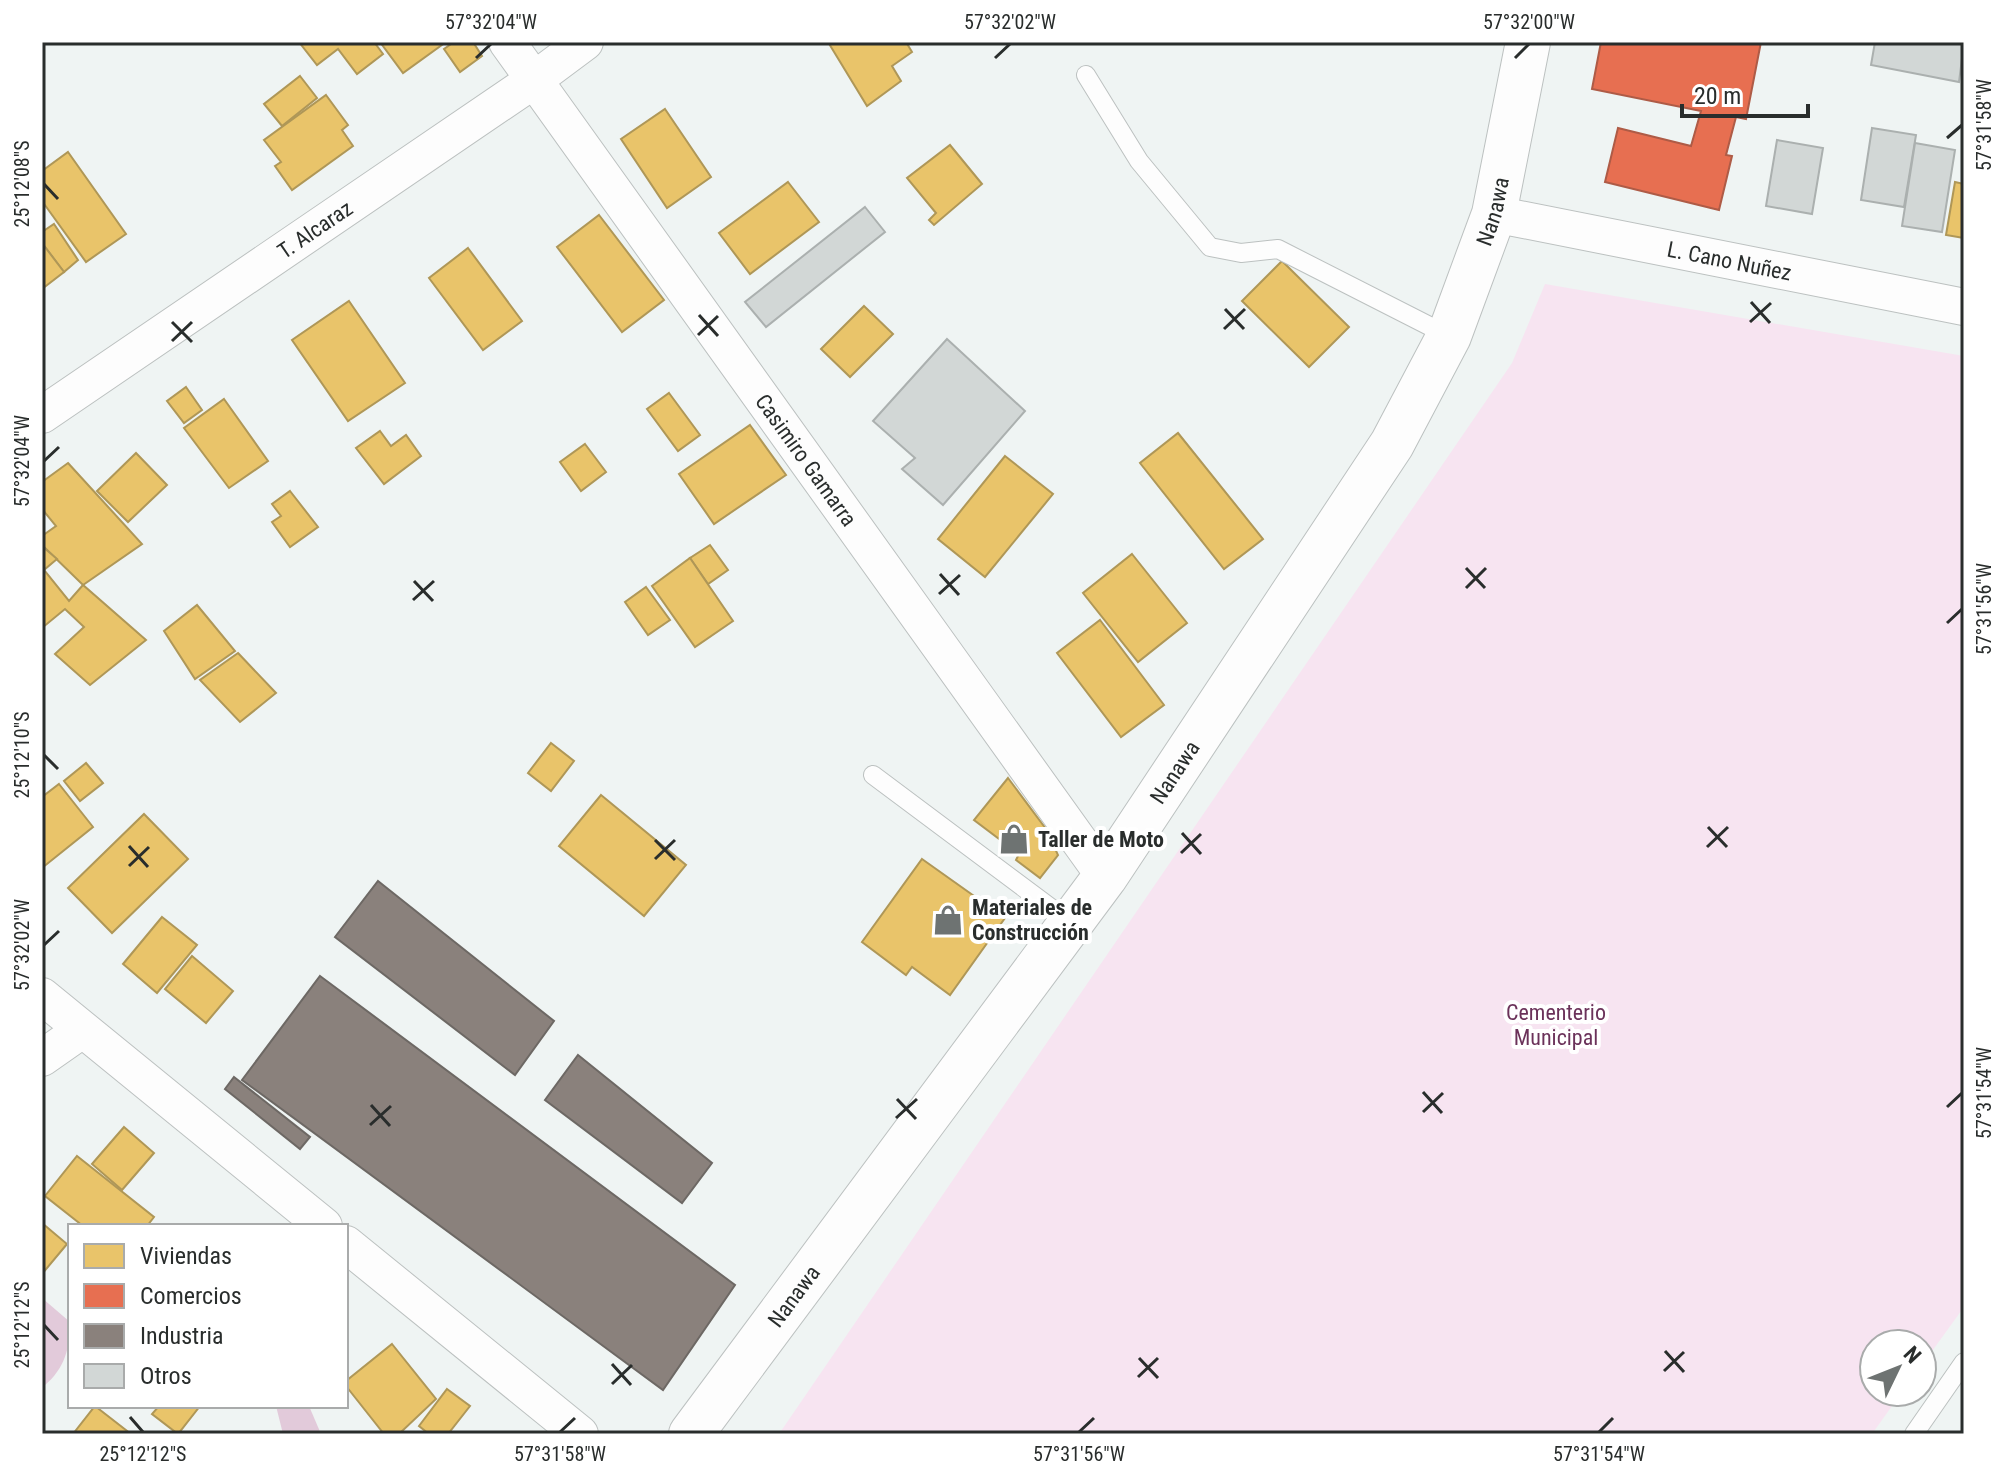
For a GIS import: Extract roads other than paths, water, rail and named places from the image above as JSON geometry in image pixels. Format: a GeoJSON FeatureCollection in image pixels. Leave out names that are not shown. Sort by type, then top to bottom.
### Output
{"type":"FeatureCollection","features":[{"type":"Feature","properties":{"kind":"street","name":"Casimiro Gamarra"},"geometry":{"type":"LineString","coordinates":[[507,42],[1105,877]]}},
{"type":"Feature","properties":{"kind":"street","name":"T. Alcaraz"},"geometry":{"type":"LineString","coordinates":[[42,415],[534,80],[585,42]]}},
{"type":"Feature","properties":{"kind":"street","name":"Nanawa"},"geometry":{"type":"LineString","coordinates":[[691,1434],[1105,877],[1392,444],[1449,336],[1494,214],[1528,42]]}},
{"type":"Feature","properties":{"kind":"street","name":"L. Cano Nuñez"},"geometry":{"type":"LineString","coordinates":[[1494,214],[1964,307]]}},
{"type":"Feature","properties":{"kind":"street"},"geometry":{"type":"LineString","coordinates":[[42,996],[322,1224]]}},
{"type":"Feature","properties":{"kind":"street"},"geometry":{"type":"LineString","coordinates":[[42,1058],[82,1030]]}},
{"type":"Feature","properties":{"kind":"street"},"geometry":{"type":"LineString","coordinates":[[348,1246],[580,1434]]}},
{"type":"Feature","properties":{"kind":"lane"},"geometry":{"type":"LineString","coordinates":[[1086,75],[1139,161],[1210,247],[1241,253],[1278,249],[1449,336]]}},
{"type":"Feature","properties":{"kind":"lane"},"geometry":{"type":"LineString","coordinates":[[873,775],[1071,923]]}},
{"type":"Feature","properties":{"kind":"lane"},"geometry":{"type":"LineString","coordinates":[[1914,1434],[1964,1362]]}},
{"type":"Feature","properties":{"kind":"place","name":"Taller de Moto"},"geometry":{"type":"Point","coordinates":[1014,839]}},
{"type":"Feature","properties":{"kind":"place","name":"Materiales de Construcción"},"geometry":{"type":"Point","coordinates":[948,920]}},
{"type":"Feature","properties":{"kind":"park label","name":"Cementerio Municipal"},"geometry":{"type":"Point","coordinates":[1556,1024]}}]}
